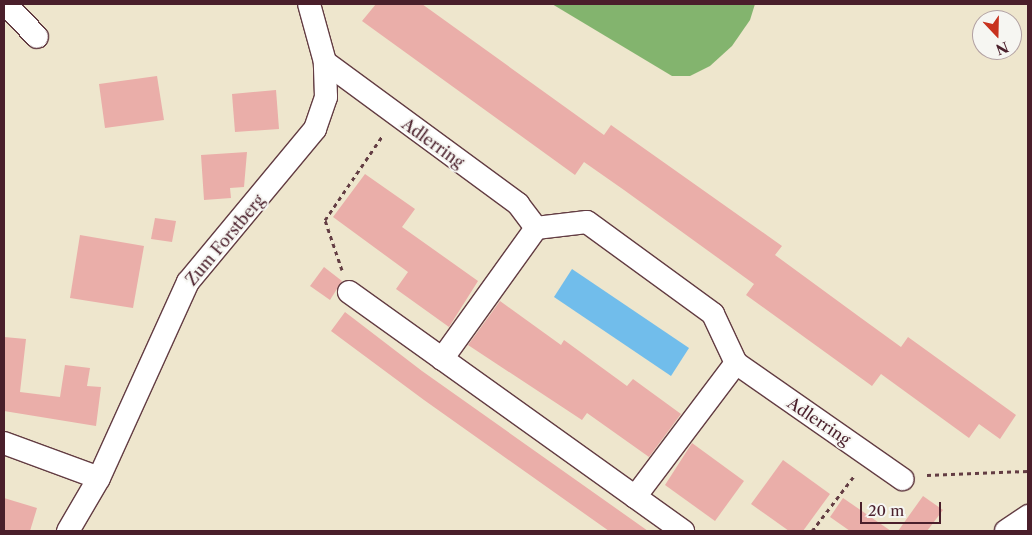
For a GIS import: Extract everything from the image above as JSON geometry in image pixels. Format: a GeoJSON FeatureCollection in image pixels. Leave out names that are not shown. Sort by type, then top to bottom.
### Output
{"type":"FeatureCollection","features":[{"type":"Feature","properties":{"kind":"street"},"geometry":{"type":"LineString","coordinates":[[6,4],[37,37]]}},
{"type":"Feature","properties":{"kind":"street","name":"Zum Forstberg"},"geometry":{"type":"LineString","coordinates":[[68,531],[99,478],[188,282],[315,130],[326,97],[325,62],[309,4]]}},
{"type":"Feature","properties":{"kind":"street","name":"Adlerring"},"geometry":{"type":"LineString","coordinates":[[325,62],[397,117],[518,204],[536,228]]}},
{"type":"Feature","properties":{"kind":"street"},"geometry":{"type":"LineString","coordinates":[[442,359],[536,228],[586,222],[713,314],[736,363],[635,497]]}},
{"type":"Feature","properties":{"kind":"street"},"geometry":{"type":"LineString","coordinates":[[349,292],[683,531]]}},
{"type":"Feature","properties":{"kind":"street","name":"Adlerring"},"geometry":{"type":"LineString","coordinates":[[736,363],[902,479]]}},
{"type":"Feature","properties":{"kind":"street"},"geometry":{"type":"LineString","coordinates":[[4,443],[99,478]]}},
{"type":"Feature","properties":{"kind":"street"},"geometry":{"type":"LineString","coordinates":[[1006,531],[1028,516]]}},
{"type":"Feature","properties":{"kind":"path"},"geometry":{"type":"LineString","coordinates":[[349,292],[348,278],[330,248],[325,220],[397,117]]}},
{"type":"Feature","properties":{"kind":"path"},"geometry":{"type":"LineString","coordinates":[[812,531],[870,456]]}},
{"type":"Feature","properties":{"kind":"path"},"geometry":{"type":"LineString","coordinates":[[902,479],[941,473],[1028,471]]}},
{"type":"Feature","properties":{"kind":"green space"},"geometry":{"type":"Polygon","coordinates":[[[552,4],[755,4],[750,20],[732,46],[710,66],[690,76],[672,76],[552,4]]]}},
{"type":"Feature","properties":{"kind":"water"},"geometry":{"type":"Polygon","coordinates":[[[572,269],[689,348],[671,376],[554,297],[572,269]]]}},
{"type":"Feature","properties":{"kind":"building"},"geometry":{"type":"Polygon","coordinates":[[[376,4],[422,4],[604,135],[611,125],[782,246],[775,255],[901,347],[908,337],[1016,415],[1000,439],[979,424],[969,438],[881,374],[872,386],[746,295],[754,284],[624,190],[584,162],[575,175],[362,21],[376,4]]]}},
{"type":"Feature","properties":{"kind":"building"},"geometry":{"type":"Polygon","coordinates":[[[157,76],[164,120],[105,128],[99,84],[157,76]]]}},
{"type":"Feature","properties":{"kind":"building"},"geometry":{"type":"Polygon","coordinates":[[[276,90],[279,129],[235,132],[232,94],[276,90]]]}},
{"type":"Feature","properties":{"kind":"building"},"geometry":{"type":"Polygon","coordinates":[[[247,152],[244,187],[230,188],[231,198],[204,200],[201,155],[247,152]]]}},
{"type":"Feature","properties":{"kind":"building"},"geometry":{"type":"Polygon","coordinates":[[[365,174],[415,209],[402,227],[478,281],[449,327],[396,289],[408,272],[333,217],[365,174]]]}},
{"type":"Feature","properties":{"kind":"building"},"geometry":{"type":"Polygon","coordinates":[[[155,218],[176,221],[172,242],[151,239],[155,218]]]}},
{"type":"Feature","properties":{"kind":"building"},"geometry":{"type":"Polygon","coordinates":[[[80,235],[144,246],[133,308],[70,298],[80,235]]]}},
{"type":"Feature","properties":{"kind":"building"},"geometry":{"type":"Polygon","coordinates":[[[324,267],[342,281],[330,300],[310,286],[324,267]]]}},
{"type":"Feature","properties":{"kind":"building"},"geometry":{"type":"Polygon","coordinates":[[[500,301],[561,345],[564,340],[627,386],[633,379],[681,414],[649,457],[587,413],[582,420],[468,345],[500,301]]]}},
{"type":"Feature","properties":{"kind":"building"},"geometry":{"type":"Polygon","coordinates":[[[345,312],[422,371],[648,531],[609,531],[424,400],[331,331],[345,312]]]}},
{"type":"Feature","properties":{"kind":"building"},"geometry":{"type":"Polygon","coordinates":[[[4,337],[26,339],[20,392],[60,397],[65,365],[90,368],[87,386],[101,387],[96,426],[4,411],[4,337]]]}},
{"type":"Feature","properties":{"kind":"building"},"geometry":{"type":"Polygon","coordinates":[[[692,443],[744,481],[715,521],[665,485],[692,443]]]}},
{"type":"Feature","properties":{"kind":"building"},"geometry":{"type":"Polygon","coordinates":[[[783,460],[830,494],[803,531],[789,531],[751,504],[783,460]]]}},
{"type":"Feature","properties":{"kind":"building"},"geometry":{"type":"Polygon","coordinates":[[[923,496],[943,510],[927,531],[898,531],[923,496]]]}},
{"type":"Feature","properties":{"kind":"building"},"geometry":{"type":"Polygon","coordinates":[[[4,498],[37,508],[30,531],[4,531],[4,498]]]}},
{"type":"Feature","properties":{"kind":"building"},"geometry":{"type":"Polygon","coordinates":[[[843,498],[891,531],[850,531],[830,517],[843,498]]]}}]}
